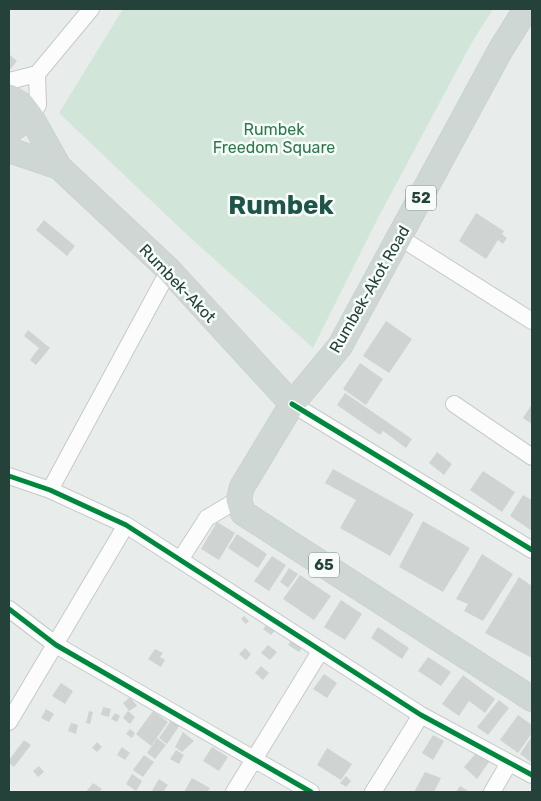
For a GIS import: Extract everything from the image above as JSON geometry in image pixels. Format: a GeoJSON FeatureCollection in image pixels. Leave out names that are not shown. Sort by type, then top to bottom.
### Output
{"type":"FeatureCollection","features":[{"type":"Feature","properties":{"kind":"main road","name":"Rumbek-Akot Road"},"geometry":{"type":"LineString","coordinates":[[239,499],[242,487],[292,404],[340,346],[501,49],[526,9]]}},
{"type":"Feature","properties":{"kind":"main road","name":"Rumbek-Akot"},"geometry":{"type":"LineString","coordinates":[[9,97],[22,105],[31,117],[59,167],[169,270],[292,404]]}},
{"type":"Feature","properties":{"kind":"main road"},"geometry":{"type":"LineString","coordinates":[[9,130],[31,117]]}},
{"type":"Feature","properties":{"kind":"main road","name":"Rumbek-Akot"},"geometry":{"type":"LineString","coordinates":[[9,150],[59,167]]}},
{"type":"Feature","properties":{"kind":"main road","name":"65"},"geometry":{"type":"LineString","coordinates":[[239,499],[243,513],[532,699]]}},
{"type":"Feature","properties":{"kind":"street"},"geometry":{"type":"LineString","coordinates":[[9,81],[37,74],[90,9]]}},
{"type":"Feature","properties":{"kind":"street"},"geometry":{"type":"LineString","coordinates":[[31,117],[38,105],[37,74]]}},
{"type":"Feature","properties":{"kind":"street"},"geometry":{"type":"LineString","coordinates":[[399,237],[532,321]]}},
{"type":"Feature","properties":{"kind":"street"},"geometry":{"type":"LineString","coordinates":[[50,490],[169,270]]}},
{"type":"Feature","properties":{"kind":"street"},"geometry":{"type":"LineString","coordinates":[[292,404],[532,550]]}},
{"type":"Feature","properties":{"kind":"street"},"geometry":{"type":"LineString","coordinates":[[454,404],[532,457]]}},
{"type":"Feature","properties":{"kind":"street"},"geometry":{"type":"LineString","coordinates":[[9,476],[50,490],[126,526],[421,715],[532,776]]}},
{"type":"Feature","properties":{"kind":"street"},"geometry":{"type":"LineString","coordinates":[[180,560],[207,518],[239,499]]}},
{"type":"Feature","properties":{"kind":"street"},"geometry":{"type":"LineString","coordinates":[[9,722],[126,526]]}},
{"type":"Feature","properties":{"kind":"street"},"geometry":{"type":"LineString","coordinates":[[9,609],[56,645],[311,792]]}},
{"type":"Feature","properties":{"kind":"street"},"geometry":{"type":"LineString","coordinates":[[234,792],[321,650]]}},
{"type":"Feature","properties":{"kind":"street"},"geometry":{"type":"LineString","coordinates":[[373,792],[421,715]]}},
{"type":"Feature","properties":{"kind":"street"},"geometry":{"type":"LineString","coordinates":[[492,792],[509,763]]}},
{"type":"Feature","properties":{"kind":"green space","name":"Rumbek Freedom Square"},"geometry":{"type":"Polygon","coordinates":[[[123,9],[493,9],[471,44],[378,218],[313,348],[184,232],[59,113],[123,9]]]}},
{"type":"Feature","properties":{"kind":"building"},"geometry":{"type":"Polygon","coordinates":[[[9,54],[17,61],[9,71],[9,54]]]}},
{"type":"Feature","properties":{"kind":"building"},"geometry":{"type":"Polygon","coordinates":[[[476,213],[504,231],[502,234],[507,238],[503,244],[498,240],[486,259],[459,241],[476,213]]]}},
{"type":"Feature","properties":{"kind":"building"},"geometry":{"type":"Polygon","coordinates":[[[44,220],[75,246],[67,256],[36,230],[44,220]]]}},
{"type":"Feature","properties":{"kind":"building"},"geometry":{"type":"Polygon","coordinates":[[[386,321],[412,339],[389,373],[363,356],[386,321]]]}},
{"type":"Feature","properties":{"kind":"building"},"geometry":{"type":"Polygon","coordinates":[[[28,330],[50,348],[36,365],[30,360],[39,348],[24,336],[28,330]]]}},
{"type":"Feature","properties":{"kind":"building"},"geometry":{"type":"Polygon","coordinates":[[[360,363],[383,379],[366,405],[343,389],[360,363]]]}},
{"type":"Feature","properties":{"kind":"building"},"geometry":{"type":"Polygon","coordinates":[[[345,393],[412,439],[406,448],[383,431],[380,435],[337,405],[345,393]]]}},
{"type":"Feature","properties":{"kind":"building"},"geometry":{"type":"Polygon","coordinates":[[[532,404],[532,424],[523,418],[532,404]]]}},
{"type":"Feature","properties":{"kind":"building"},"geometry":{"type":"Polygon","coordinates":[[[437,452],[452,464],[444,475],[429,463],[437,452]]]}},
{"type":"Feature","properties":{"kind":"building"},"geometry":{"type":"Polygon","coordinates":[[[333,469],[414,514],[390,556],[340,528],[356,500],[325,483],[333,469]]]}},
{"type":"Feature","properties":{"kind":"building"},"geometry":{"type":"Polygon","coordinates":[[[483,471],[515,492],[502,512],[470,490],[483,471]]]}},
{"type":"Feature","properties":{"kind":"building"},"geometry":{"type":"Polygon","coordinates":[[[523,495],[532,500],[532,531],[510,516],[523,495]]]}},
{"type":"Feature","properties":{"kind":"building"},"geometry":{"type":"Polygon","coordinates":[[[423,521],[470,548],[443,592],[399,567],[423,521]]]}},
{"type":"Feature","properties":{"kind":"building"},"geometry":{"type":"Polygon","coordinates":[[[217,522],[235,533],[219,560],[201,549],[217,522]]]}},
{"type":"Feature","properties":{"kind":"building"},"geometry":{"type":"Polygon","coordinates":[[[237,534],[267,554],[258,568],[228,548],[237,534]]]}},
{"type":"Feature","properties":{"kind":"building"},"geometry":{"type":"Polygon","coordinates":[[[482,554],[513,574],[483,621],[464,611],[468,604],[456,599],[482,554]]]}},
{"type":"Feature","properties":{"kind":"building"},"geometry":{"type":"Polygon","coordinates":[[[272,556],[286,565],[269,591],[254,581],[272,556]]]}},
{"type":"Feature","properties":{"kind":"building"},"geometry":{"type":"Polygon","coordinates":[[[289,568],[298,574],[288,588],[280,582],[289,568]]]}},
{"type":"Feature","properties":{"kind":"building"},"geometry":{"type":"Polygon","coordinates":[[[300,575],[331,596],[314,620],[283,599],[300,575]]]}},
{"type":"Feature","properties":{"kind":"building"},"geometry":{"type":"Polygon","coordinates":[[[519,577],[532,586],[532,658],[485,633],[519,577]]]}},
{"type":"Feature","properties":{"kind":"building"},"geometry":{"type":"Polygon","coordinates":[[[341,600],[362,614],[345,640],[324,627],[341,600]]]}},
{"type":"Feature","properties":{"kind":"building"},"geometry":{"type":"Polygon","coordinates":[[[244,616],[249,621],[246,624],[241,619],[244,616]]]}},
{"type":"Feature","properties":{"kind":"building"},"geometry":{"type":"Polygon","coordinates":[[[268,623],[276,629],[271,635],[263,629],[268,623]]]}},
{"type":"Feature","properties":{"kind":"building"},"geometry":{"type":"Polygon","coordinates":[[[378,627],[409,648],[402,659],[371,638],[378,627]]]}},
{"type":"Feature","properties":{"kind":"building"},"geometry":{"type":"Polygon","coordinates":[[[293,638],[304,645],[299,652],[288,645],[293,638]]]}},
{"type":"Feature","properties":{"kind":"building"},"geometry":{"type":"Polygon","coordinates":[[[268,645],[277,652],[270,660],[261,653],[268,645]]]}},
{"type":"Feature","properties":{"kind":"building"},"geometry":{"type":"Polygon","coordinates":[[[245,648],[251,654],[246,660],[239,654],[245,648]]]}},
{"type":"Feature","properties":{"kind":"building"},"geometry":{"type":"Polygon","coordinates":[[[155,649],[163,653],[160,657],[165,660],[161,667],[148,659],[155,649]]]}},
{"type":"Feature","properties":{"kind":"building"},"geometry":{"type":"Polygon","coordinates":[[[428,657],[451,672],[441,686],[418,671],[428,657]]]}},
{"type":"Feature","properties":{"kind":"building"},"geometry":{"type":"Polygon","coordinates":[[[261,666],[269,673],[263,680],[255,673],[261,666]]]}},
{"type":"Feature","properties":{"kind":"building"},"geometry":{"type":"Polygon","coordinates":[[[324,674],[337,683],[327,698],[313,689],[324,674]]]}},
{"type":"Feature","properties":{"kind":"building"},"geometry":{"type":"Polygon","coordinates":[[[463,675],[495,699],[485,713],[469,701],[459,716],[442,704],[463,675]]]}},
{"type":"Feature","properties":{"kind":"building"},"geometry":{"type":"Polygon","coordinates":[[[61,683],[73,691],[65,704],[52,696],[61,683]]]}},
{"type":"Feature","properties":{"kind":"building"},"geometry":{"type":"Polygon","coordinates":[[[130,697],[137,706],[129,711],[123,703],[130,697]]]}},
{"type":"Feature","properties":{"kind":"building"},"geometry":{"type":"Polygon","coordinates":[[[499,700],[509,708],[488,735],[477,727],[499,700]]]}},
{"type":"Feature","properties":{"kind":"building"},"geometry":{"type":"Polygon","coordinates":[[[103,707],[111,709],[109,717],[101,715],[103,707]]]}},
{"type":"Feature","properties":{"kind":"building"},"geometry":{"type":"Polygon","coordinates":[[[46,709],[54,714],[49,722],[41,718],[46,709]]]}},
{"type":"Feature","properties":{"kind":"building"},"geometry":{"type":"Polygon","coordinates":[[[89,711],[93,712],[90,724],[86,723],[89,711]]]}},
{"type":"Feature","properties":{"kind":"building"},"geometry":{"type":"Polygon","coordinates":[[[128,711],[135,717],[130,724],[123,718],[128,711]]]}},
{"type":"Feature","properties":{"kind":"building"},"geometry":{"type":"Polygon","coordinates":[[[153,711],[168,722],[151,746],[136,734],[153,711]]]}},
{"type":"Feature","properties":{"kind":"building"},"geometry":{"type":"Polygon","coordinates":[[[115,713],[120,716],[117,722],[111,719],[115,713]]]}},
{"type":"Feature","properties":{"kind":"building"},"geometry":{"type":"Polygon","coordinates":[[[518,715],[532,725],[532,733],[518,753],[500,740],[518,715]]]}},
{"type":"Feature","properties":{"kind":"building"},"geometry":{"type":"Polygon","coordinates":[[[172,719],[180,725],[167,744],[159,738],[172,719]]]}},
{"type":"Feature","properties":{"kind":"building"},"geometry":{"type":"Polygon","coordinates":[[[71,723],[78,725],[76,734],[68,731],[71,723]]]}},
{"type":"Feature","properties":{"kind":"building"},"geometry":{"type":"Polygon","coordinates":[[[130,729],[135,733],[132,738],[126,734],[130,729]]]}},
{"type":"Feature","properties":{"kind":"building"},"geometry":{"type":"Polygon","coordinates":[[[183,732],[194,741],[182,752],[175,747],[183,732]]]}},
{"type":"Feature","properties":{"kind":"building"},"geometry":{"type":"Polygon","coordinates":[[[433,735],[444,741],[433,760],[422,753],[433,735]]]}},
{"type":"Feature","properties":{"kind":"building"},"geometry":{"type":"Polygon","coordinates":[[[532,736],[532,763],[520,754],[532,736]]]}},
{"type":"Feature","properties":{"kind":"building"},"geometry":{"type":"Polygon","coordinates":[[[157,738],[166,745],[155,759],[147,753],[157,738]]]}},
{"type":"Feature","properties":{"kind":"building"},"geometry":{"type":"Polygon","coordinates":[[[24,740],[31,745],[14,767],[9,763],[9,760],[24,740]]]}},
{"type":"Feature","properties":{"kind":"building"},"geometry":{"type":"Polygon","coordinates":[[[97,742],[102,747],[97,752],[92,748],[97,742]]]}},
{"type":"Feature","properties":{"kind":"building"},"geometry":{"type":"Polygon","coordinates":[[[122,747],[130,753],[125,760],[117,755],[122,747]]]}},
{"type":"Feature","properties":{"kind":"building"},"geometry":{"type":"Polygon","coordinates":[[[212,747],[228,757],[219,771],[203,761],[212,747]]]}},
{"type":"Feature","properties":{"kind":"building"},"geometry":{"type":"Polygon","coordinates":[[[327,748],[352,764],[341,780],[317,765],[327,748]]]}},
{"type":"Feature","properties":{"kind":"building"},"geometry":{"type":"Polygon","coordinates":[[[176,750],[184,755],[179,764],[170,759],[176,750]]]}},
{"type":"Feature","properties":{"kind":"building"},"geometry":{"type":"Polygon","coordinates":[[[477,752],[489,762],[477,779],[464,767],[477,752]]]}},
{"type":"Feature","properties":{"kind":"building"},"geometry":{"type":"Polygon","coordinates":[[[144,755],[154,762],[143,777],[133,770],[144,755]]]}},
{"type":"Feature","properties":{"kind":"building"},"geometry":{"type":"Polygon","coordinates":[[[39,766],[44,772],[38,777],[33,771],[39,766]]]}},
{"type":"Feature","properties":{"kind":"building"},"geometry":{"type":"Polygon","coordinates":[[[425,772],[441,778],[434,792],[414,792],[425,772]]]}},
{"type":"Feature","properties":{"kind":"building"},"geometry":{"type":"Polygon","coordinates":[[[132,774],[142,781],[136,791],[126,784],[132,774]]]}},
{"type":"Feature","properties":{"kind":"building"},"geometry":{"type":"Polygon","coordinates":[[[346,776],[351,781],[346,787],[340,783],[346,776]]]}},
{"type":"Feature","properties":{"kind":"building"},"geometry":{"type":"Polygon","coordinates":[[[192,778],[210,788],[207,792],[184,792],[192,778]]]}},
{"type":"Feature","properties":{"kind":"building"},"geometry":{"type":"Polygon","coordinates":[[[159,779],[168,785],[163,792],[151,792],[159,779]]]}},
{"type":"Feature","properties":{"kind":"building"},"geometry":{"type":"Polygon","coordinates":[[[93,783],[102,789],[99,792],[86,792],[93,783]]]}},
{"type":"Feature","properties":{"kind":"building"},"geometry":{"type":"Polygon","coordinates":[[[460,786],[467,790],[466,792],[456,792],[460,786]]]}},
{"type":"Feature","properties":{"kind":"cycle path"},"geometry":{"type":"LineString","coordinates":[[292,404],[532,550]]}},
{"type":"Feature","properties":{"kind":"cycle path"},"geometry":{"type":"LineString","coordinates":[[9,476],[50,490],[126,525],[421,715],[532,775]]}},
{"type":"Feature","properties":{"kind":"cycle path"},"geometry":{"type":"LineString","coordinates":[[9,609],[56,645],[311,792]]}},
{"type":"Feature","properties":{"kind":"district","name":"Rumbek"},"geometry":{"type":"Point","coordinates":[281,205]}}]}
